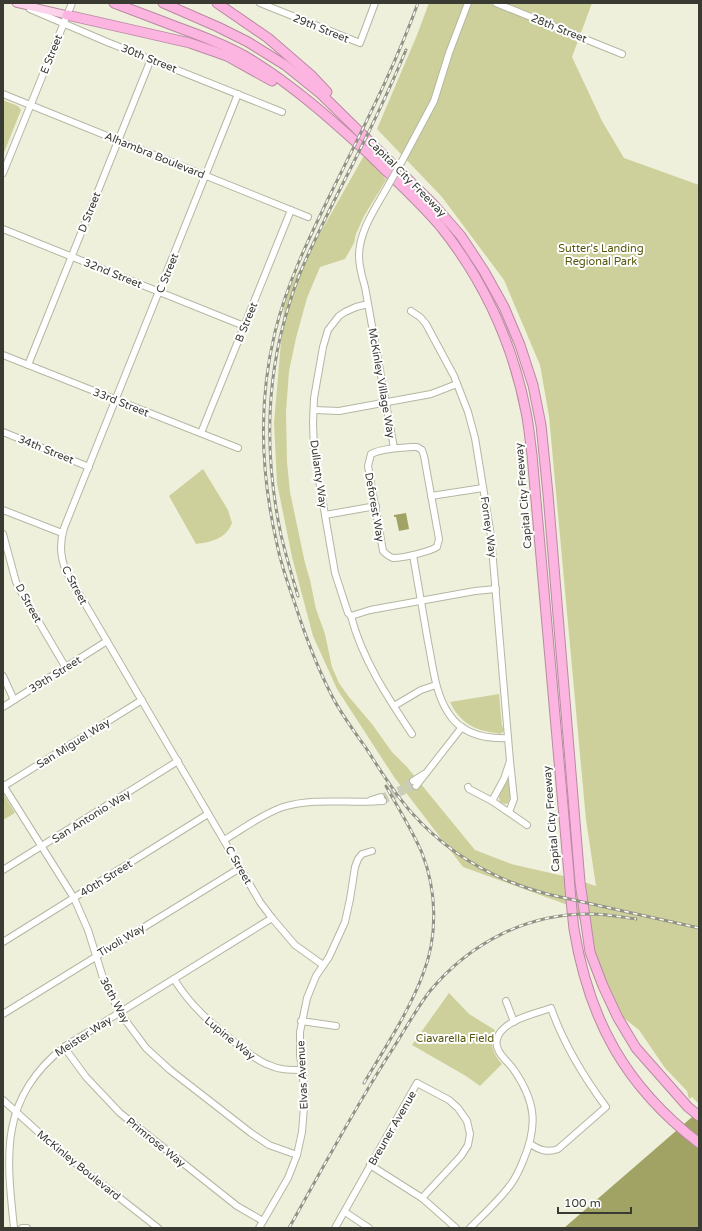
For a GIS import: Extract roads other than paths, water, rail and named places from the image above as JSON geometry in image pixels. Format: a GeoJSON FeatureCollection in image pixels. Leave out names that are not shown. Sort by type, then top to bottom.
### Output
{"type":"FeatureCollection","features":[{"type":"Feature","properties":{"kind":"highway","name":"Capital City Freeway"},"geometry":{"type":"LineString","coordinates":[[114,3],[208,38],[250,59],[319,109],[413,197],[441,227],[465,261],[486,296],[504,334],[517,373],[527,414],[532,454],[574,928],[587,987],[604,1030],[619,1058],[642,1090],[658,1108],[676,1125],[699,1143]]}},
{"type":"Feature","properties":{"kind":"highway","name":"Capital City Freeway"},"geometry":{"type":"LineString","coordinates":[[163,3],[218,27],[267,52],[312,85],[434,205],[461,236],[484,271],[504,307],[520,345],[533,385],[541,426],[580,882],[590,952],[603,986],[618,1018],[633,1042],[659,1075],[688,1107],[699,1116]]}},
{"type":"Feature","properties":{"kind":"highway"},"geometry":{"type":"LineString","coordinates":[[217,3],[265,36],[298,63],[325,90],[339,110]]}},
{"type":"Feature","properties":{"kind":"highway"},"geometry":{"type":"LineString","coordinates":[[65,19],[190,43],[227,56],[289,91],[348,135]]}},
{"type":"Feature","properties":{"kind":"main road"},"geometry":{"type":"LineString","coordinates":[[18,4],[65,19]]}},
{"type":"Feature","properties":{"kind":"street","name":"E Street"},"geometry":{"type":"LineString","coordinates":[[30,105],[72,3]]}},
{"type":"Feature","properties":{"kind":"street","name":"29th Street"},"geometry":{"type":"LineString","coordinates":[[260,3],[274,6],[360,43],[376,3]]}},
{"type":"Feature","properties":{"kind":"street","name":"McKinley Village Way"},"geometry":{"type":"LineString","coordinates":[[413,555],[430,551],[437,547],[438,538],[424,456],[422,450],[417,447],[394,448],[368,304],[359,265],[359,250],[365,228],[434,100],[448,53],[468,3]]}},
{"type":"Feature","properties":{"kind":"street","name":"28th Street"},"geometry":{"type":"LineString","coordinates":[[496,3],[622,54]]}},
{"type":"Feature","properties":{"kind":"street","name":"30th Street"},"geometry":{"type":"LineString","coordinates":[[65,19],[151,59],[282,112]]}},
{"type":"Feature","properties":{"kind":"street","name":"D Street"},"geometry":{"type":"LineString","coordinates":[[28,365],[151,59]]}},
{"type":"Feature","properties":{"kind":"street","name":"Alhambra Boulevard"},"geometry":{"type":"LineString","coordinates":[[3,94],[308,217]]}},
{"type":"Feature","properties":{"kind":"street","name":"C Street"},"geometry":{"type":"LineString","coordinates":[[238,94],[62,533],[61,551],[65,567],[106,641],[256,895],[272,918],[296,945],[323,965]]}},
{"type":"Feature","properties":{"kind":"street"},"geometry":{"type":"LineString","coordinates":[[3,173],[30,105]]}},
{"type":"Feature","properties":{"kind":"street","name":"B Street"},"geometry":{"type":"LineString","coordinates":[[201,433],[292,210]]}},
{"type":"Feature","properties":{"kind":"street","name":"32nd Street"},"geometry":{"type":"LineString","coordinates":[[3,229],[244,326]]}},
{"type":"Feature","properties":{"kind":"street","name":"Dullanty Way"},"geometry":{"type":"LineString","coordinates":[[368,304],[345,312],[339,316],[328,330],[316,383],[313,423],[314,451],[335,573],[348,613],[351,616],[357,636],[384,689],[412,734]]}},
{"type":"Feature","properties":{"kind":"street","name":"Forney Way"},"geometry":{"type":"LineString","coordinates":[[411,311],[426,324],[454,376],[468,412],[475,438],[491,536],[496,589],[510,761],[514,787],[514,799],[509,812]]}},
{"type":"Feature","properties":{"kind":"street","name":"33rd Street"},"geometry":{"type":"LineString","coordinates":[[3,355],[238,448]]}},
{"type":"Feature","properties":{"kind":"street"},"geometry":{"type":"LineString","coordinates":[[314,410],[339,411],[431,394],[457,384]]}},
{"type":"Feature","properties":{"kind":"street","name":"34th Street"},"geometry":{"type":"LineString","coordinates":[[3,432],[89,467]]}},
{"type":"Feature","properties":{"kind":"street","name":"Deforest Way"},"geometry":{"type":"LineString","coordinates":[[394,448],[370,454],[368,460],[383,551],[386,555],[392,558],[413,555]]}},
{"type":"Feature","properties":{"kind":"street"},"geometry":{"type":"LineString","coordinates":[[431,496],[483,488]]}},
{"type":"Feature","properties":{"kind":"street"},"geometry":{"type":"LineString","coordinates":[[325,515],[376,506]]}},
{"type":"Feature","properties":{"kind":"street"},"geometry":{"type":"LineString","coordinates":[[3,510],[62,533]]}},
{"type":"Feature","properties":{"kind":"street","name":"D Street"},"geometry":{"type":"LineString","coordinates":[[3,534],[16,582],[66,668]]}},
{"type":"Feature","properties":{"kind":"street"},"geometry":{"type":"LineString","coordinates":[[413,555],[436,685],[449,715],[462,727],[477,735],[486,738],[508,738]]}},
{"type":"Feature","properties":{"kind":"street"},"geometry":{"type":"LineString","coordinates":[[351,616],[370,610],[496,589]]}},
{"type":"Feature","properties":{"kind":"street","name":"39th Street"},"geometry":{"type":"LineString","coordinates":[[3,707],[106,641]]}},
{"type":"Feature","properties":{"kind":"street"},"geometry":{"type":"LineString","coordinates":[[3,676],[14,700]]}},
{"type":"Feature","properties":{"kind":"street"},"geometry":{"type":"LineString","coordinates":[[394,706],[421,690],[436,685]]}},
{"type":"Feature","properties":{"kind":"street","name":"San Miguel Way"},"geometry":{"type":"LineString","coordinates":[[3,786],[142,700]]}},
{"type":"Feature","properties":{"kind":"street"},"geometry":{"type":"LineString","coordinates":[[415,783],[430,769],[462,727]]}},
{"type":"Feature","properties":{"kind":"street","name":"San Antonio Way"},"geometry":{"type":"LineString","coordinates":[[3,870],[178,761]]}},
{"type":"Feature","properties":{"kind":"street","name":"Forney Way"},"geometry":{"type":"LineString","coordinates":[[492,801],[504,779],[510,761]]}},
{"type":"Feature","properties":{"kind":"street","name":"36th Way"},"geometry":{"type":"LineString","coordinates":[[3,786],[74,898],[88,930],[104,981],[120,1012],[146,1048],[170,1070],[251,1134],[269,1145],[297,1155]]}},
{"type":"Feature","properties":{"kind":"street"},"geometry":{"type":"LineString","coordinates":[[468,787],[469,789],[492,801],[527,825]]}},
{"type":"Feature","properties":{"kind":"street"},"geometry":{"type":"LineString","coordinates":[[224,840],[265,816],[282,808],[299,803],[322,801],[367,801],[382,799]]}},
{"type":"Feature","properties":{"kind":"street","name":"40th Street"},"geometry":{"type":"LineString","coordinates":[[3,942],[208,814]]}},
{"type":"Feature","properties":{"kind":"street","name":"Elvas Avenue"},"geometry":{"type":"LineString","coordinates":[[259,1228],[285,1184],[297,1155],[302,1132],[305,1107],[300,1055],[301,1021],[308,992],[334,947],[344,922],[350,899],[354,867],[362,854],[372,851]]}},
{"type":"Feature","properties":{"kind":"street","name":"Tivoli Way"},"geometry":{"type":"LineString","coordinates":[[3,1014],[240,868]]}},
{"type":"Feature","properties":{"kind":"street","name":"Meister Way"},"geometry":{"type":"LineString","coordinates":[[14,1228],[6,1137],[15,1110],[32,1077],[44,1064],[64,1047],[272,918]]}},
{"type":"Feature","properties":{"kind":"street","name":"Lupine Way"},"geometry":{"type":"LineString","coordinates":[[174,979],[199,1013],[255,1058],[266,1065],[302,1070]]}},
{"type":"Feature","properties":{"kind":"street"},"geometry":{"type":"LineString","coordinates":[[506,1002],[514,1022]]}},
{"type":"Feature","properties":{"kind":"street"},"geometry":{"type":"LineString","coordinates":[[470,1228],[509,1188],[519,1172],[530,1144],[533,1124],[528,1095],[514,1070],[498,1051],[497,1045],[500,1033],[507,1025],[551,1008],[570,1053],[606,1107],[558,1149],[551,1151],[540,1151],[530,1144]]}},
{"type":"Feature","properties":{"kind":"street"},"geometry":{"type":"LineString","coordinates":[[301,1021],[336,1026]]}},
{"type":"Feature","properties":{"kind":"street","name":"Primrose Way"},"geometry":{"type":"LineString","coordinates":[[64,1047],[94,1087],[125,1118],[237,1206],[263,1221]]}},
{"type":"Feature","properties":{"kind":"street","name":"Breuner Avenue"},"geometry":{"type":"LineString","coordinates":[[335,1228],[417,1083],[449,1100],[458,1108],[467,1120],[470,1134],[468,1145],[461,1156],[422,1198]]}},
{"type":"Feature","properties":{"kind":"street","name":"McKinley Boulevard"},"geometry":{"type":"LineString","coordinates":[[3,1100],[56,1148],[158,1228]]}},
{"type":"Feature","properties":{"kind":"street"},"geometry":{"type":"LineString","coordinates":[[370,1166],[422,1198],[456,1228]]}},
{"type":"Feature","properties":{"kind":"street"},"geometry":{"type":"LineString","coordinates":[[345,1212],[369,1228]]}},
{"type":"Feature","properties":{"kind":"street"},"geometry":{"type":"LineString","coordinates":[[22,1228],[27,1228]]}},
{"type":"Feature","properties":{"kind":"tunnel"},"geometry":{"type":"LineString","coordinates":[[381,797],[400,789],[413,781]]}},
{"type":"Feature","properties":{"kind":"tunnel"},"geometry":{"type":"LineString","coordinates":[[383,801],[416,786]]}},
{"type":"Feature","properties":{"kind":"railway"},"geometry":{"type":"LineString","coordinates":[[418,3],[388,76],[299,261],[275,332],[266,385],[264,438],[268,492],[283,567],[312,651],[321,674],[336,703],[387,781],[411,812],[425,827],[456,852],[490,873],[508,881],[547,894],[699,928]]}},
{"type":"Feature","properties":{"kind":"railway"},"geometry":{"type":"LineString","coordinates":[[298,596],[281,535],[272,478],[270,420],[275,362],[289,305],[303,267],[380,109],[406,50]]}},
{"type":"Feature","properties":{"kind":"railway"},"geometry":{"type":"LineString","coordinates":[[364,1083],[411,1002],[428,959],[433,929],[433,898],[427,868],[414,836],[386,786]]}},
{"type":"Feature","properties":{"kind":"railway"},"geometry":{"type":"LineString","coordinates":[[289,1228],[352,1116],[415,1012],[430,991],[446,974],[482,945],[522,925],[567,915],[591,914],[636,919]]}},
{"type":"Feature","properties":{"kind":"park label","name":"Sutter's Landing Regional Park"},"geometry":{"type":"Point","coordinates":[601,254]}},
{"type":"Feature","properties":{"kind":"park label","name":"Ciavarella Field"},"geometry":{"type":"Point","coordinates":[455,1038]}}]}
